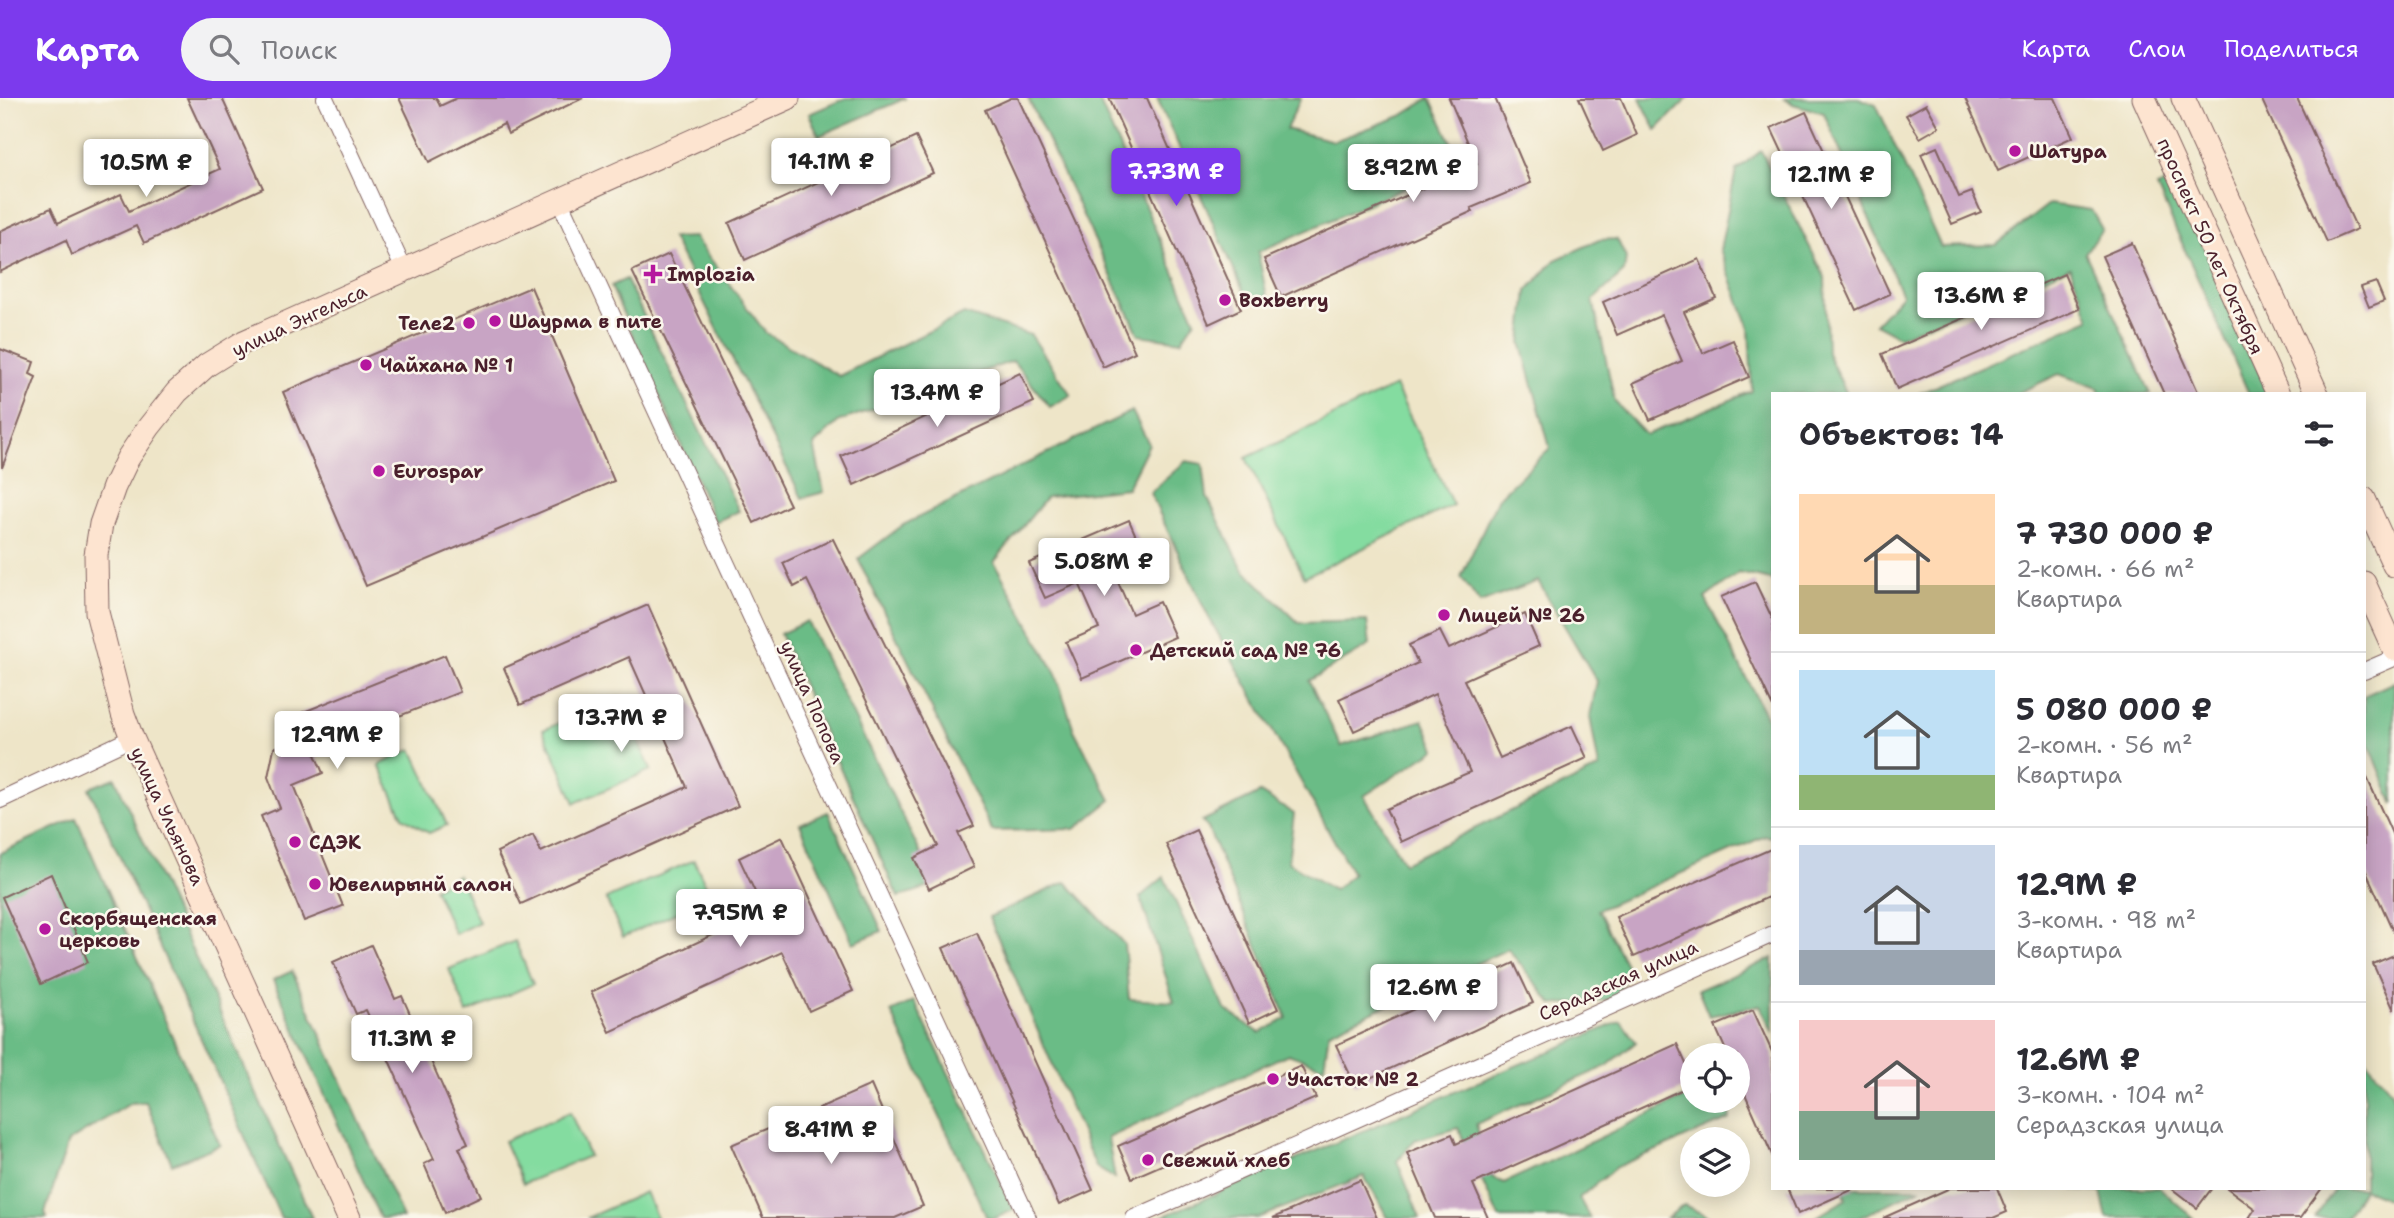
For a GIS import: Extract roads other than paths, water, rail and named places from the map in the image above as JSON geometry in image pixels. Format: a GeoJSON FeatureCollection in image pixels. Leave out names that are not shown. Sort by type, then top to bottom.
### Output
{"type":"FeatureCollection","features":[{"type":"Feature","properties":{"kind":"main road","name":"улица Энгельса"},"geometry":{"type":"LineString","coordinates":[[96,555],[101,524],[128,458],[149,426],[177,392],[207,365],[244,342],[788,98]]}},
{"type":"Feature","properties":{"kind":"main road","name":"проспект 50 лет Октября"},"geometry":{"type":"LineString","coordinates":[[2144,98],[2277,392]]}},
{"type":"Feature","properties":{"kind":"main road","name":"проспект 50 лет Октября"},"geometry":{"type":"LineString","coordinates":[[2183,98],[2316,392]]}},
{"type":"Feature","properties":{"kind":"main road"},"geometry":{"type":"LineString","coordinates":[[2366,503],[2394,565]]}},
{"type":"Feature","properties":{"kind":"main road","name":"улица Ульянова"},"geometry":{"type":"LineString","coordinates":[[96,555],[97,612],[123,714],[132,738],[349,1218]]}},
{"type":"Feature","properties":{"kind":"main road"},"geometry":{"type":"LineString","coordinates":[[2366,587],[2394,649]]}},
{"type":"Feature","properties":{"kind":"street"},"geometry":{"type":"LineString","coordinates":[[324,98],[404,272]]}},
{"type":"Feature","properties":{"kind":"street","name":"улица Попова"},"geometry":{"type":"LineString","coordinates":[[561,202],[1028,1218]]}},
{"type":"Feature","properties":{"kind":"street"},"geometry":{"type":"LineString","coordinates":[[2366,670],[2394,659]]}},
{"type":"Feature","properties":{"kind":"street"},"geometry":{"type":"LineString","coordinates":[[0,800],[132,738]]}},
{"type":"Feature","properties":{"kind":"street","name":"Серадзская улица"},"geometry":{"type":"LineString","coordinates":[[1134,1218],[1771,935]]}},
{"type":"Feature","properties":{"kind":"place","name":"Шатура"},"geometry":{"type":"Point","coordinates":[2015,151]}},
{"type":"Feature","properties":{"kind":"place","name":"Implozia"},"geometry":{"type":"Point","coordinates":[653,274]}},
{"type":"Feature","properties":{"kind":"place","name":"Boxberry"},"geometry":{"type":"Point","coordinates":[1225,300]}},
{"type":"Feature","properties":{"kind":"place","name":"Шаурма в пите"},"geometry":{"type":"Point","coordinates":[495,321]}},
{"type":"Feature","properties":{"kind":"place","name":"Теле2"},"geometry":{"type":"Point","coordinates":[469,323]}},
{"type":"Feature","properties":{"kind":"place","name":"Чайхана № 1"},"geometry":{"type":"Point","coordinates":[366,365]}},
{"type":"Feature","properties":{"kind":"place","name":"Eurospar"},"geometry":{"type":"Point","coordinates":[379,471]}},
{"type":"Feature","properties":{"kind":"place","name":"Лицей № 26"},"geometry":{"type":"Point","coordinates":[1444,615]}},
{"type":"Feature","properties":{"kind":"place","name":"Детский сад № 76"},"geometry":{"type":"Point","coordinates":[1136,650]}},
{"type":"Feature","properties":{"kind":"place","name":"СДЭК"},"geometry":{"type":"Point","coordinates":[295,842]}},
{"type":"Feature","properties":{"kind":"place","name":"Ювелирынй салон"},"geometry":{"type":"Point","coordinates":[315,884]}},
{"type":"Feature","properties":{"kind":"place","name":"Скорбященская церковь"},"geometry":{"type":"Point","coordinates":[45,929]}},
{"type":"Feature","properties":{"kind":"place","name":"Участок № 2"},"geometry":{"type":"Point","coordinates":[1273,1079]}},
{"type":"Feature","properties":{"kind":"place","name":"Свежий хлеб"},"geometry":{"type":"Point","coordinates":[1148,1160]}}]}
